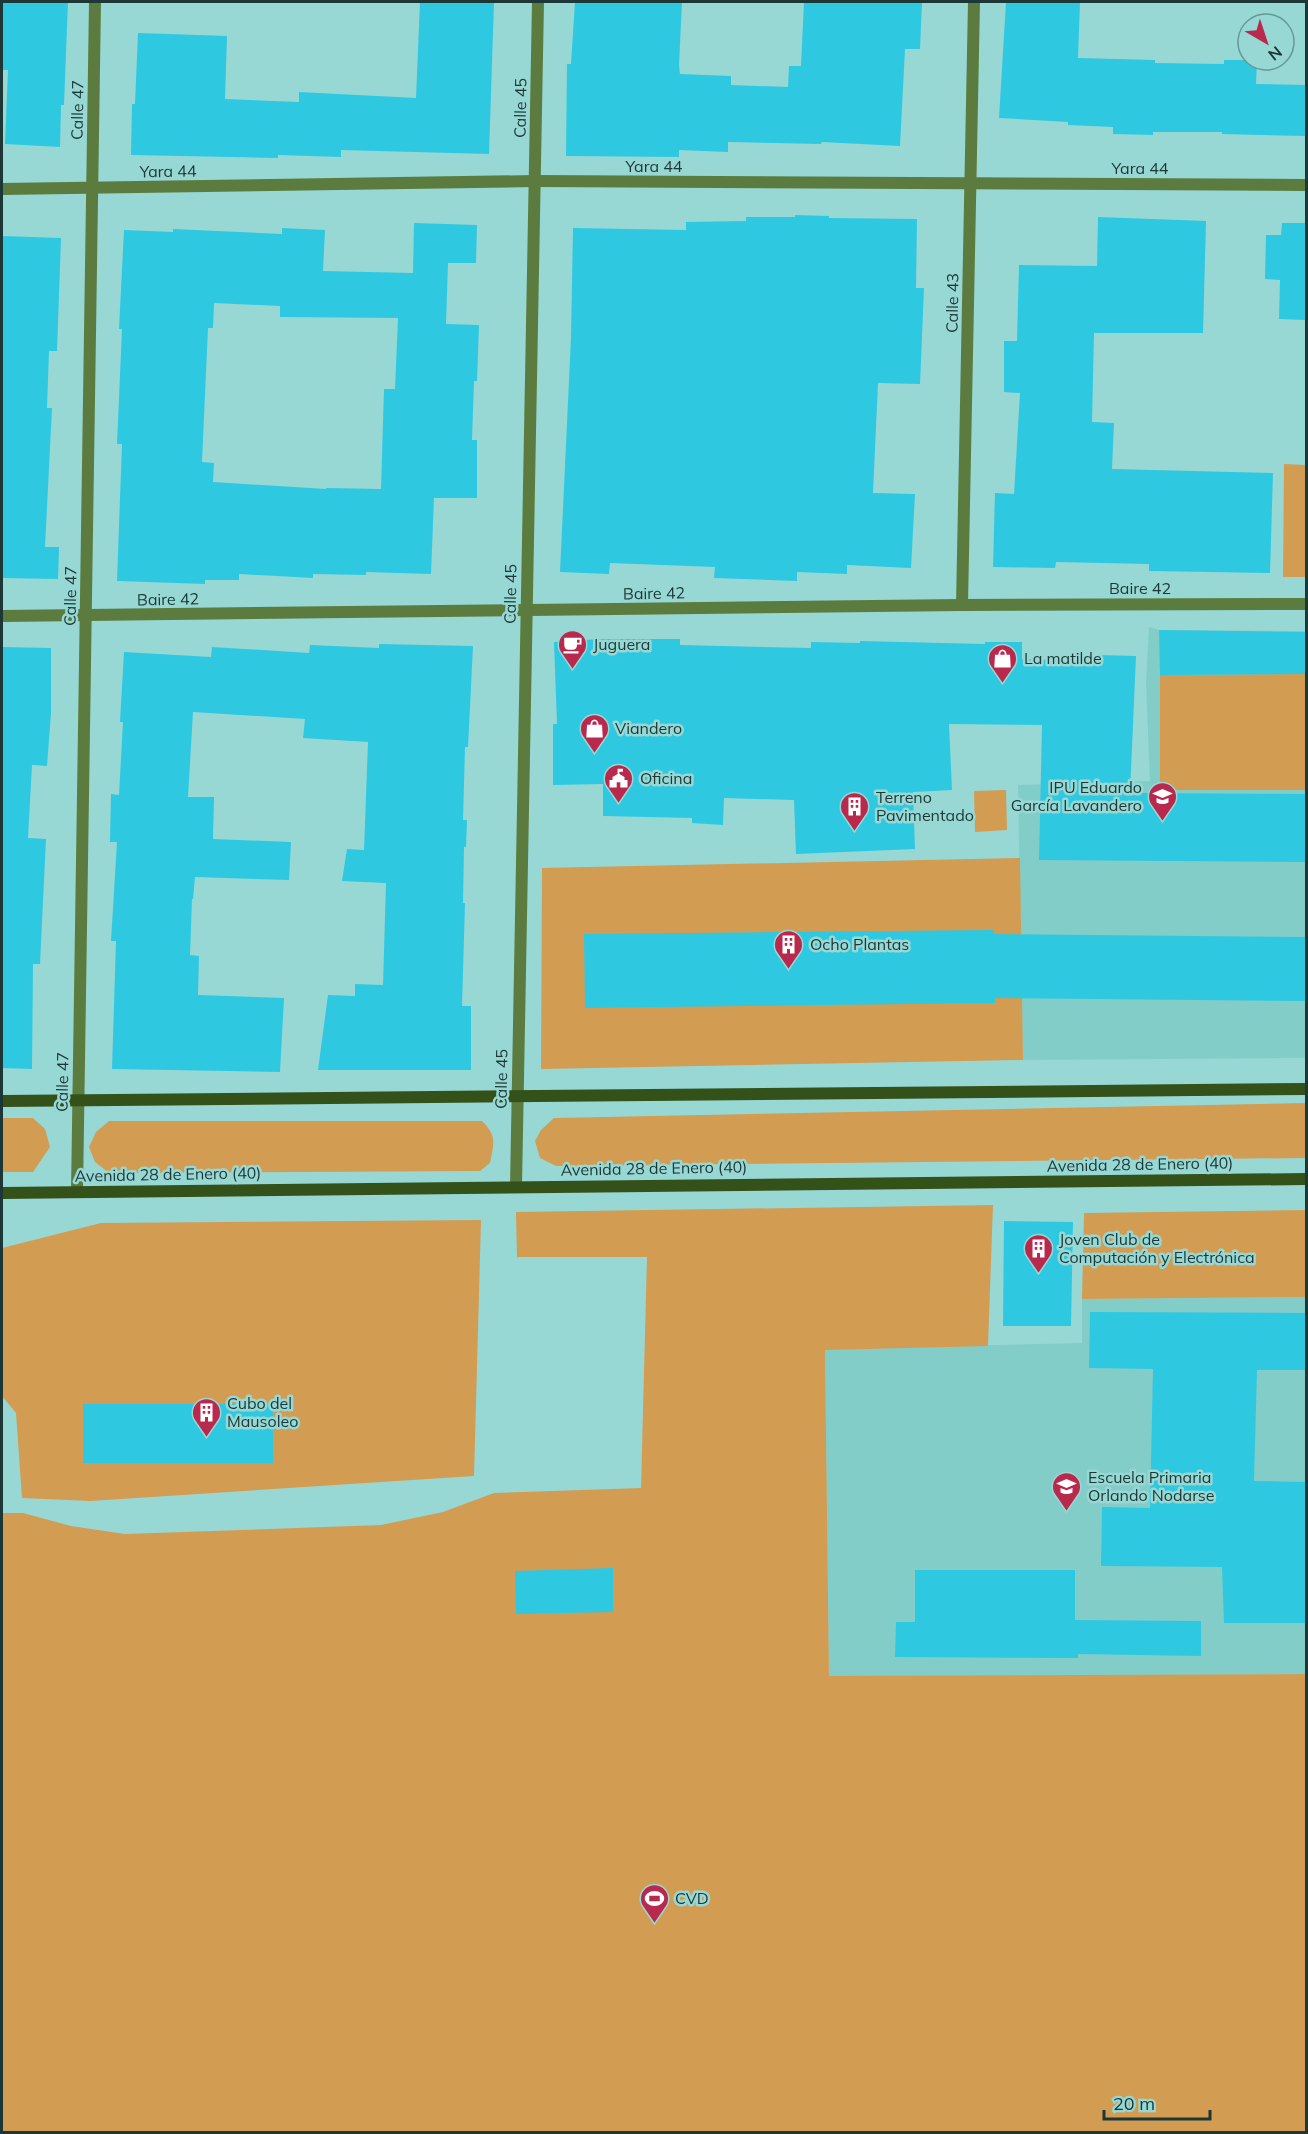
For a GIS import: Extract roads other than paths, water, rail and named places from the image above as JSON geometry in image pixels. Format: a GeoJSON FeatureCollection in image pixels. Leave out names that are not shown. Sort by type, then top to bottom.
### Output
{"type":"FeatureCollection","features":[{"type":"Feature","properties":{"kind":"main road"},"geometry":{"type":"LineString","coordinates":[[2,1101],[1306,1089]]}},
{"type":"Feature","properties":{"kind":"main road","name":"Avenida 28 de Enero (40)"},"geometry":{"type":"LineString","coordinates":[[2,1193],[1306,1179]]}},
{"type":"Feature","properties":{"kind":"street","name":"Calle 47"},"geometry":{"type":"LineString","coordinates":[[77,1192],[95,2]]}},
{"type":"Feature","properties":{"kind":"street","name":"Calle 45"},"geometry":{"type":"LineString","coordinates":[[516,1186],[538,2]]}},
{"type":"Feature","properties":{"kind":"street","name":"Calle 43"},"geometry":{"type":"LineString","coordinates":[[962,605],[974,2]]}},
{"type":"Feature","properties":{"kind":"street","name":"Yara 44"},"geometry":{"type":"LineString","coordinates":[[2,189],[535,182],[1306,185]]}},
{"type":"Feature","properties":{"kind":"street","name":"Baire 42"},"geometry":{"type":"LineString","coordinates":[[2,616],[962,605],[1306,604]]}},
{"type":"Feature","properties":{"kind":"place","name":"Juguera"},"geometry":{"type":"Point","coordinates":[572,670]}},
{"type":"Feature","properties":{"kind":"place","name":"La matilde"},"geometry":{"type":"Point","coordinates":[1003,684]}},
{"type":"Feature","properties":{"kind":"place","name":"Viandero"},"geometry":{"type":"Point","coordinates":[594,754]}},
{"type":"Feature","properties":{"kind":"place","name":"Oficina"},"geometry":{"type":"Point","coordinates":[619,804]}},
{"type":"Feature","properties":{"kind":"place","name":"IPU Eduardo García Lavandero"},"geometry":{"type":"Point","coordinates":[1163,822]}},
{"type":"Feature","properties":{"kind":"place","name":"Terreno Pavimentado"},"geometry":{"type":"Point","coordinates":[855,832]}},
{"type":"Feature","properties":{"kind":"place","name":"Ocho Plantas"},"geometry":{"type":"Point","coordinates":[789,970]}},
{"type":"Feature","properties":{"kind":"place","name":"Joven Club de Computación y Electrónica"},"geometry":{"type":"Point","coordinates":[1038,1274]}},
{"type":"Feature","properties":{"kind":"place","name":"Cubo del Mausoleo"},"geometry":{"type":"Point","coordinates":[206,1438]}},
{"type":"Feature","properties":{"kind":"place","name":"Escuela Primaria Orlando Nodarse"},"geometry":{"type":"Point","coordinates":[1067,1512]}},
{"type":"Feature","properties":{"kind":"place","name":"CVD"},"geometry":{"type":"Point","coordinates":[654,1924]}}]}
